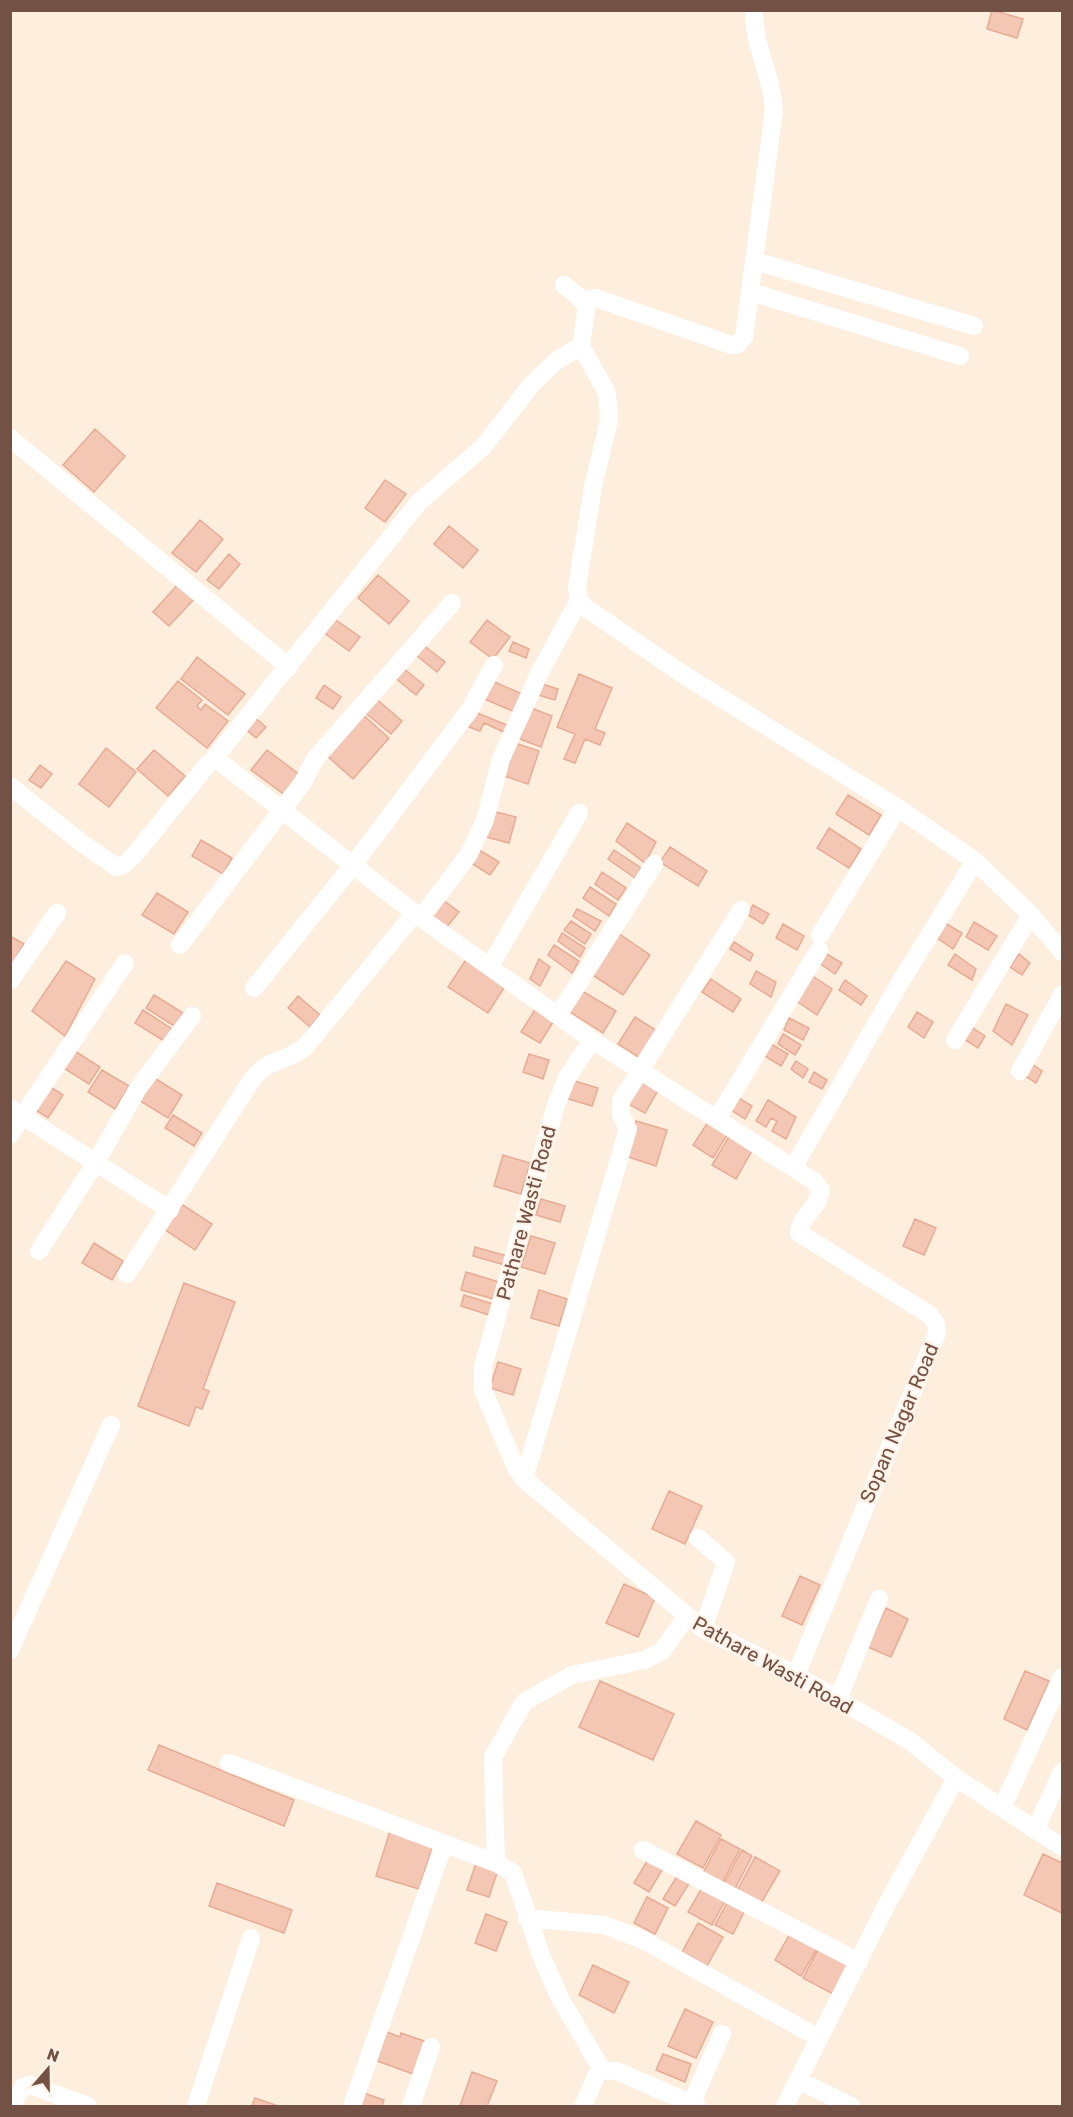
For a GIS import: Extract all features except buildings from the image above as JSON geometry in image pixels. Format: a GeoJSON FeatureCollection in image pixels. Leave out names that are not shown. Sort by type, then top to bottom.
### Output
{"type":"FeatureCollection","features":[{"type":"Feature","properties":{"kind":"street"},"geometry":{"type":"LineString","coordinates":[[754,10],[754,29],[773,89],[774,110],[744,337],[738,344],[730,345],[596,298],[590,299],[587,304],[581,346],[607,393],[609,420],[593,487],[577,587],[579,600],[585,608],[684,675],[898,808],[975,861],[1031,915],[1062,952]]}},
{"type":"Feature","properties":{"kind":"street"},"geometry":{"type":"LineString","coordinates":[[755,261],[974,326]]}},
{"type":"Feature","properties":{"kind":"street"},"geometry":{"type":"LineString","coordinates":[[564,285],[587,304]]}},
{"type":"Feature","properties":{"kind":"street"},"geometry":{"type":"LineString","coordinates":[[751,292],[960,356]]}},
{"type":"Feature","properties":{"kind":"street"},"geometry":{"type":"LineString","coordinates":[[10,786],[83,844],[117,867],[124,865],[136,854],[245,717],[289,667],[419,502],[483,447],[532,384],[555,362],[581,346]]}},
{"type":"Feature","properties":{"kind":"street"},"geometry":{"type":"LineString","coordinates":[[10,438],[289,667]]}},
{"type":"Feature","properties":{"kind":"street"},"geometry":{"type":"LineString","coordinates":[[127,1274],[261,1068],[298,1053],[306,1047],[469,854],[485,820],[501,759],[539,674],[579,600]]}},
{"type":"Feature","properties":{"kind":"street"},"geometry":{"type":"LineString","coordinates":[[180,945],[303,782],[315,759],[452,603]]}},
{"type":"Feature","properties":{"kind":"street"},"geometry":{"type":"LineString","coordinates":[[255,988],[353,866],[469,711],[494,665]]}},
{"type":"Feature","properties":{"kind":"street"},"geometry":{"type":"LineString","coordinates":[[212,761],[220,762],[418,915],[559,1014],[592,1040]]}},
{"type":"Feature","properties":{"kind":"street"},"geometry":{"type":"LineString","coordinates":[[717,1119],[898,808]]}},
{"type":"Feature","properties":{"kind":"street"},"geometry":{"type":"LineString","coordinates":[[490,966],[579,813]]}},
{"type":"Feature","properties":{"kind":"street"},"geometry":{"type":"LineString","coordinates":[[793,1168],[898,986],[975,861]]}},
{"type":"Feature","properties":{"kind":"street"},"geometry":{"type":"LineString","coordinates":[[559,1014],[654,864]]}},
{"type":"Feature","properties":{"kind":"street"},"geometry":{"type":"LineString","coordinates":[[524,1479],[628,1129],[621,1115],[621,1101],[741,910]]}},
{"type":"Feature","properties":{"kind":"street"},"geometry":{"type":"LineString","coordinates":[[10,981],[57,913]]}},
{"type":"Feature","properties":{"kind":"street"},"geometry":{"type":"LineString","coordinates":[[955,1040],[1031,915]]}},
{"type":"Feature","properties":{"kind":"street"},"geometry":{"type":"LineString","coordinates":[[10,1135],[17,1112],[125,963]]}},
{"type":"Feature","properties":{"kind":"street"},"geometry":{"type":"LineString","coordinates":[[1020,1071],[1062,995]]}},
{"type":"Feature","properties":{"kind":"street"},"geometry":{"type":"LineString","coordinates":[[39,1251],[96,1162],[138,1090],[192,1016]]}},
{"type":"Feature","properties":{"kind":"street","name":"Sopan Nagar Road"},"geometry":{"type":"LineString","coordinates":[[592,1040],[814,1181],[821,1190],[820,1200],[799,1226],[798,1233],[930,1316],[936,1324],[937,1333],[796,1675]]}},
{"type":"Feature","properties":{"kind":"street","name":"Pathare Wasti Road"},"geometry":{"type":"LineString","coordinates":[[592,1040],[567,1078],[556,1105],[483,1367],[483,1390],[516,1468],[524,1479],[702,1629],[796,1675],[910,1741],[956,1778],[1062,1847]]}},
{"type":"Feature","properties":{"kind":"street"},"geometry":{"type":"LineString","coordinates":[[17,1112],[170,1210]]}},
{"type":"Feature","properties":{"kind":"street"},"geometry":{"type":"LineString","coordinates":[[10,1650],[111,1425]]}},
{"type":"Feature","properties":{"kind":"street"},"geometry":{"type":"LineString","coordinates":[[698,1538],[726,1562],[702,1629]]}},
{"type":"Feature","properties":{"kind":"street"},"geometry":{"type":"LineString","coordinates":[[838,1699],[879,1599]]}},
{"type":"Feature","properties":{"kind":"street"},"geometry":{"type":"LineString","coordinates":[[496,1863],[492,1757],[524,1702],[572,1675],[645,1660],[662,1651],[686,1617]]}},
{"type":"Feature","properties":{"kind":"street"},"geometry":{"type":"LineString","coordinates":[[1002,1808],[1062,1677]]}},
{"type":"Feature","properties":{"kind":"street"},"geometry":{"type":"LineString","coordinates":[[229,1763],[496,1863],[513,1873],[527,1918],[560,1998],[602,2070]]}},
{"type":"Feature","properties":{"kind":"street"},"geometry":{"type":"LineString","coordinates":[[1035,1830],[1062,1772]]}},
{"type":"Feature","properties":{"kind":"street"},"geometry":{"type":"LineString","coordinates":[[784,2106],[940,1804],[956,1778]]}},
{"type":"Feature","properties":{"kind":"street"},"geometry":{"type":"LineString","coordinates":[[352,2106],[444,1844]]}},
{"type":"Feature","properties":{"kind":"street"},"geometry":{"type":"LineString","coordinates":[[643,1850],[859,1962]]}},
{"type":"Feature","properties":{"kind":"street"},"geometry":{"type":"LineString","coordinates":[[527,1918],[604,1925],[643,1940],[819,2038]]}},
{"type":"Feature","properties":{"kind":"street"},"geometry":{"type":"LineString","coordinates":[[196,2106],[251,1938]]}},
{"type":"Feature","properties":{"kind":"street"},"geometry":{"type":"LineString","coordinates":[[583,2106],[596,2076],[602,2070],[617,2071],[694,2105],[722,2034]]}},
{"type":"Feature","properties":{"kind":"street"},"geometry":{"type":"LineString","coordinates":[[411,2106],[431,2047]]}},
{"type":"Feature","properties":{"kind":"street"},"geometry":{"type":"LineString","coordinates":[[798,2080],[851,2106]]}},
{"type":"Feature","properties":{"kind":"street"},"geometry":{"type":"LineString","coordinates":[[11,2106],[23,2087],[30,2085],[88,2106]]}}]}
